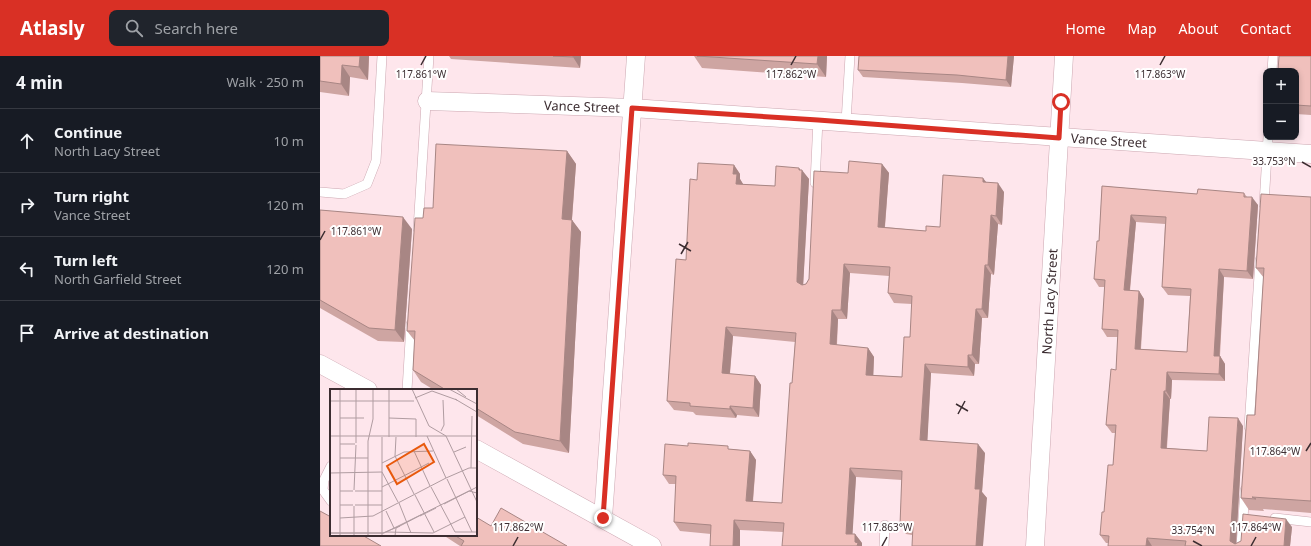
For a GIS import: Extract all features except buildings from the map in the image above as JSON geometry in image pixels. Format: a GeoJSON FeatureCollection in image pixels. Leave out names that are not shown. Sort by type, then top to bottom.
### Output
{"type":"FeatureCollection","features":[{"type":"Feature","properties":{"kind":"street"},"geometry":{"type":"LineString","coordinates":[[603,518],[636,56]]}},
{"type":"Feature","properties":{"kind":"street","name":"North Lacy Street"},"geometry":{"type":"LineString","coordinates":[[1035,546],[1064,56]]}},
{"type":"Feature","properties":{"kind":"street","name":"Vance Street"},"geometry":{"type":"LineString","coordinates":[[427,101],[632,108],[1059,138],[1268,144],[1311,154]]}},
{"type":"Feature","properties":{"kind":"street"},"geometry":{"type":"LineString","coordinates":[[320,364],[366,389]]}},
{"type":"Feature","properties":{"kind":"street"},"geometry":{"type":"LineString","coordinates":[[477,450],[652,546]]}},
{"type":"Feature","properties":{"kind":"lane"},"geometry":{"type":"LineString","coordinates":[[320,192],[344,194],[367,184],[376,161],[382,56]]}},
{"type":"Feature","properties":{"kind":"lane"},"geometry":{"type":"LineString","coordinates":[[417,241],[429,56]]}},
{"type":"Feature","properties":{"kind":"lane"},"geometry":{"type":"LineString","coordinates":[[846,122],[850,56]]}},
{"type":"Feature","properties":{"kind":"lane"},"geometry":{"type":"LineString","coordinates":[[1272,68],[1273,56]]}},
{"type":"Feature","properties":{"kind":"lane"},"geometry":{"type":"LineString","coordinates":[[814,196],[818,120]]}},
{"type":"Feature","properties":{"kind":"lane"},"geometry":{"type":"LineString","coordinates":[[1263,214],[1268,144]]}},
{"type":"Feature","properties":{"kind":"lane"},"geometry":{"type":"LineString","coordinates":[[1248,436],[1261,254]]}},
{"type":"Feature","properties":{"kind":"lane"},"geometry":{"type":"LineString","coordinates":[[407,389],[412,312]]}},
{"type":"Feature","properties":{"kind":"lane"},"geometry":{"type":"LineString","coordinates":[[330,468],[324,480],[323,490],[330,500]]}},
{"type":"Feature","properties":{"kind":"lane"},"geometry":{"type":"LineString","coordinates":[[1241,546],[1247,516],[1245,484]]}},
{"type":"Feature","properties":{"kind":"lane"},"geometry":{"type":"LineString","coordinates":[[1266,518],[1311,522]]}},
{"type":"Feature","properties":{"kind":"lane"},"geometry":{"type":"LineString","coordinates":[[884,546],[885,525]]}},
{"type":"Feature","properties":{"kind":"route"},"geometry":{"type":"LineString","coordinates":[[603,518],[632,108],[1059,138],[1061,102]]}}]}
